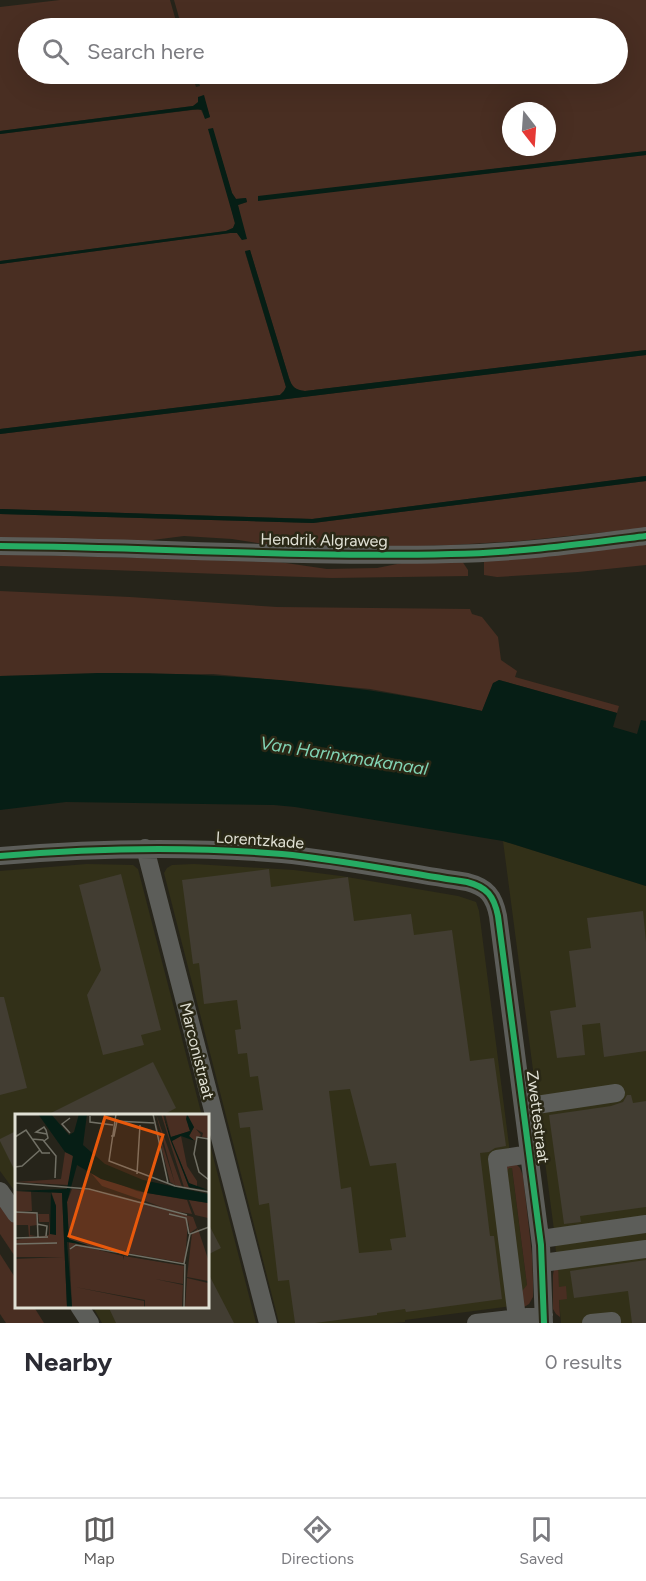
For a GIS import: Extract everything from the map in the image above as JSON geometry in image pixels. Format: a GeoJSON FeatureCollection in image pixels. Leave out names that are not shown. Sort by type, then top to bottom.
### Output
{"type":"FeatureCollection","features":[{"type":"Feature","properties":{"kind":"street","name":"Hendrik Algraweg"},"geometry":{"type":"LineString","coordinates":[[0,546],[362,555],[453,554],[646,536]]}},
{"type":"Feature","properties":{"kind":"street","name":"Lorentzkade"},"geometry":{"type":"LineString","coordinates":[[0,856],[68,850],[145,848],[304,856],[478,885],[492,898],[498,916]]}},
{"type":"Feature","properties":{"kind":"street","name":"Marconistraat"},"geometry":{"type":"LineString","coordinates":[[145,848],[268,1323]]}},
{"type":"Feature","properties":{"kind":"street","name":"Zwettestraat"},"geometry":{"type":"LineString","coordinates":[[498,916],[541,1239],[544,1319]]}},
{"type":"Feature","properties":{"kind":"street"},"geometry":{"type":"LineString","coordinates":[[523,1107],[616,1093]]}},
{"type":"Feature","properties":{"kind":"street"},"geometry":{"type":"LineString","coordinates":[[517,1318],[497,1159],[530,1154]]}},
{"type":"Feature","properties":{"kind":"street"},"geometry":{"type":"LineString","coordinates":[[0,1191],[15,1213]]}},
{"type":"Feature","properties":{"kind":"street"},"geometry":{"type":"LineString","coordinates":[[541,1239],[646,1224]]}},
{"type":"Feature","properties":{"kind":"street"},"geometry":{"type":"LineString","coordinates":[[542,1263],[646,1249]]}},
{"type":"Feature","properties":{"kind":"street"},"geometry":{"type":"LineString","coordinates":[[81,1308],[90,1323]]}},
{"type":"Feature","properties":{"kind":"street"},"geometry":{"type":"LineString","coordinates":[[476,1323],[517,1318],[544,1319]]}},
{"type":"Feature","properties":{"kind":"street"},"geometry":{"type":"LineString","coordinates":[[591,1323],[612,1321],[612,1323]]}},
{"type":"Feature","properties":{"kind":"shaded area"},"geometry":{"type":"Polygon","coordinates":[[[60,0],[170,0],[175,18],[18,18],[18,84],[195,84],[196,87],[200,86],[199,84],[628,84],[628,18],[179,18],[174,0],[646,0],[646,151],[258,197],[259,200],[646,155],[646,350],[299,390],[293,386],[289,378],[250,250],[245,252],[286,387],[280,395],[0,429],[0,264],[230,233],[237,233],[242,240],[238,205],[247,202],[246,198],[236,199],[232,193],[212,128],[235,224],[233,228],[226,231],[0,261],[0,134],[192,110],[201,110],[205,118],[210,117],[203,95],[197,105],[0,131],[0,7],[60,0]]]}},
{"type":"Feature","properties":{"kind":"shaded area"},"geometry":{"type":"Polygon","coordinates":[[[646,355],[646,476],[313,519],[0,509],[0,434],[646,355]]]}},
{"type":"Feature","properties":{"kind":"shaded area"},"geometry":{"type":"Polygon","coordinates":[[[646,481],[646,528],[520,541],[354,548],[277,546],[232,539],[184,536],[145,541],[0,538],[0,514],[313,523],[646,481]]]}},
{"type":"Feature","properties":{"kind":"shaded area"},"geometry":{"type":"Polygon","coordinates":[[[646,543],[646,565],[497,577],[484,575],[484,560],[646,543]]]}},
{"type":"Feature","properties":{"kind":"shaded area"},"geometry":{"type":"Polygon","coordinates":[[[0,554],[279,562],[327,569],[377,568],[412,561],[462,561],[468,570],[468,576],[332,578],[0,566],[0,554]]]}},
{"type":"Feature","properties":{"kind":"shaded area"},"geometry":{"type":"Polygon","coordinates":[[[0,591],[277,607],[470,609],[472,614],[482,617],[498,637],[501,660],[517,671],[515,677],[619,706],[617,713],[499,680],[493,684],[482,711],[370,689],[213,674],[0,676],[0,591]]]}},
{"type":"Feature","properties":{"kind":"shaded area"},"geometry":{"type":"Polygon","coordinates":[[[503,841],[646,886],[646,1323],[561,1323],[559,1300],[566,1287],[559,1287],[554,1230],[503,841]]]}},
{"type":"Feature","properties":{"kind":"shaded area"},"geometry":{"type":"Polygon","coordinates":[[[87,864],[133,865],[138,869],[201,1114],[15,1114],[15,1192],[0,1171],[0,871],[87,864]]]}},
{"type":"Feature","properties":{"kind":"shaded area"},"geometry":{"type":"Polygon","coordinates":[[[194,864],[294,870],[341,876],[458,896],[476,902],[528,1293],[520,1305],[393,1323],[279,1323],[164,873],[172,865],[194,864]]]}},
{"type":"Feature","properties":{"kind":"shaded area"},"geometry":{"type":"Polygon","coordinates":[[[208,1137],[256,1323],[102,1323],[94,1308],[208,1308],[208,1137]]]}},
{"type":"Feature","properties":{"kind":"shaded area"},"geometry":{"type":"Polygon","coordinates":[[[516,1164],[523,1176],[532,1255],[533,1297],[524,1307],[519,1295],[527,1285],[512,1168],[509,1168],[504,1176],[504,1165],[516,1164]]]}},
{"type":"Feature","properties":{"kind":"shaded area"},"geometry":{"type":"Polygon","coordinates":[[[0,1202],[15,1224],[15,1256],[0,1234],[0,1202]]]}},
{"type":"Feature","properties":{"kind":"shaded area"},"geometry":{"type":"Polygon","coordinates":[[[0,1254],[15,1277],[15,1308],[35,1308],[44,1323],[6,1323],[0,1314],[0,1254]]]}},
{"type":"Feature","properties":{"kind":"shaded area"},"geometry":{"type":"Polygon","coordinates":[[[558,1265],[559,1287],[566,1286],[567,1299],[559,1300],[560,1317],[553,1309],[553,1275],[558,1265]]]}},
{"type":"Feature","properties":{"kind":"water"},"geometry":{"type":"Polygon","coordinates":[[[204,95],[210,117],[205,119],[202,110],[198,109],[0,134],[0,131],[193,106],[198,102],[198,97],[204,95]]]}},
{"type":"Feature","properties":{"kind":"water"},"geometry":{"type":"Polygon","coordinates":[[[213,128],[232,193],[236,199],[246,198],[247,202],[238,205],[247,239],[242,240],[237,233],[230,233],[0,264],[0,261],[226,231],[233,228],[235,223],[208,129],[213,128]]]}},
{"type":"Feature","properties":{"kind":"water"},"geometry":{"type":"Polygon","coordinates":[[[646,151],[646,155],[258,201],[258,196],[646,151]]]}},
{"type":"Feature","properties":{"kind":"water"},"geometry":{"type":"Polygon","coordinates":[[[250,250],[289,378],[293,386],[299,390],[646,350],[646,355],[0,434],[0,429],[280,395],[286,387],[245,251],[250,250]]]}},
{"type":"Feature","properties":{"kind":"water"},"geometry":{"type":"Polygon","coordinates":[[[646,476],[646,481],[313,523],[0,514],[0,509],[2,509],[312,519],[646,476]]]}},
{"type":"Feature","properties":{"kind":"water","name":"Van Harinxmakanaal"},"geometry":{"type":"Polygon","coordinates":[[[98,673],[195,675],[291,681],[387,693],[482,711],[493,683],[499,680],[617,713],[613,727],[637,734],[641,720],[646,721],[646,886],[503,841],[295,807],[66,802],[0,810],[0,676],[98,673]]]}},
{"type":"Feature","properties":{"kind":"building"},"geometry":{"type":"Polygon","coordinates":[[[269,869],[271,887],[348,877],[354,921],[411,914],[414,935],[452,930],[470,1061],[494,1058],[506,1146],[480,1153],[490,1236],[494,1236],[502,1299],[406,1312],[405,1309],[315,1323],[295,1323],[289,1280],[278,1281],[269,1203],[259,1205],[250,1127],[240,1128],[238,1113],[263,1110],[258,1076],[250,1077],[247,1053],[238,1054],[235,1030],[241,1029],[237,1000],[204,1004],[199,963],[193,964],[182,880],[269,869]],[[350,1089],[329,1091],[341,1189],[351,1187],[359,1253],[392,1250],[390,1239],[406,1237],[396,1163],[370,1166],[350,1089]]]}},
{"type":"Feature","properties":{"kind":"building"},"geometry":{"type":"Polygon","coordinates":[[[121,874],[161,1030],[141,1035],[144,1045],[103,1055],[87,995],[101,970],[79,885],[121,874]]]}},
{"type":"Feature","properties":{"kind":"building"},"geometry":{"type":"Polygon","coordinates":[[[643,911],[646,942],[646,1051],[604,1057],[600,1023],[582,1025],[585,1055],[557,1058],[550,1011],[576,1007],[569,951],[591,948],[587,918],[643,911]]]}},
{"type":"Feature","properties":{"kind":"building"},"geometry":{"type":"Polygon","coordinates":[[[0,997],[4,997],[27,1088],[0,1095],[0,997]]]}},
{"type":"Feature","properties":{"kind":"building"},"geometry":{"type":"Polygon","coordinates":[[[153,1062],[176,1108],[165,1114],[49,1114],[153,1062]]]}},
{"type":"Feature","properties":{"kind":"building"},"geometry":{"type":"Polygon","coordinates":[[[627,1095],[631,1095],[633,1103],[646,1101],[646,1207],[580,1216],[581,1222],[564,1224],[549,1115],[611,1106],[623,1102],[627,1095]]]}},
{"type":"Feature","properties":{"kind":"building"},"geometry":{"type":"Polygon","coordinates":[[[15,1132],[15,1171],[0,1141],[15,1132]]]}},
{"type":"Feature","properties":{"kind":"building"},"geometry":{"type":"Polygon","coordinates":[[[208,1223],[221,1248],[208,1254],[208,1223]]]}},
{"type":"Feature","properties":{"kind":"building"},"geometry":{"type":"Polygon","coordinates":[[[646,1260],[646,1323],[632,1323],[628,1291],[574,1298],[570,1271],[646,1260]]]}},
{"type":"Feature","properties":{"kind":"building"},"geometry":{"type":"Polygon","coordinates":[[[208,1273],[234,1323],[116,1323],[109,1308],[208,1308],[208,1273]]]}},
{"type":"Feature","properties":{"kind":"cycle path"},"geometry":{"type":"LineString","coordinates":[[0,546],[395,555],[524,550],[646,536]]}},
{"type":"Feature","properties":{"kind":"cycle path"},"geometry":{"type":"LineString","coordinates":[[0,856],[141,849],[247,851],[351,863],[467,882],[485,890],[492,898],[498,916],[541,1245],[544,1323]]}}]}
